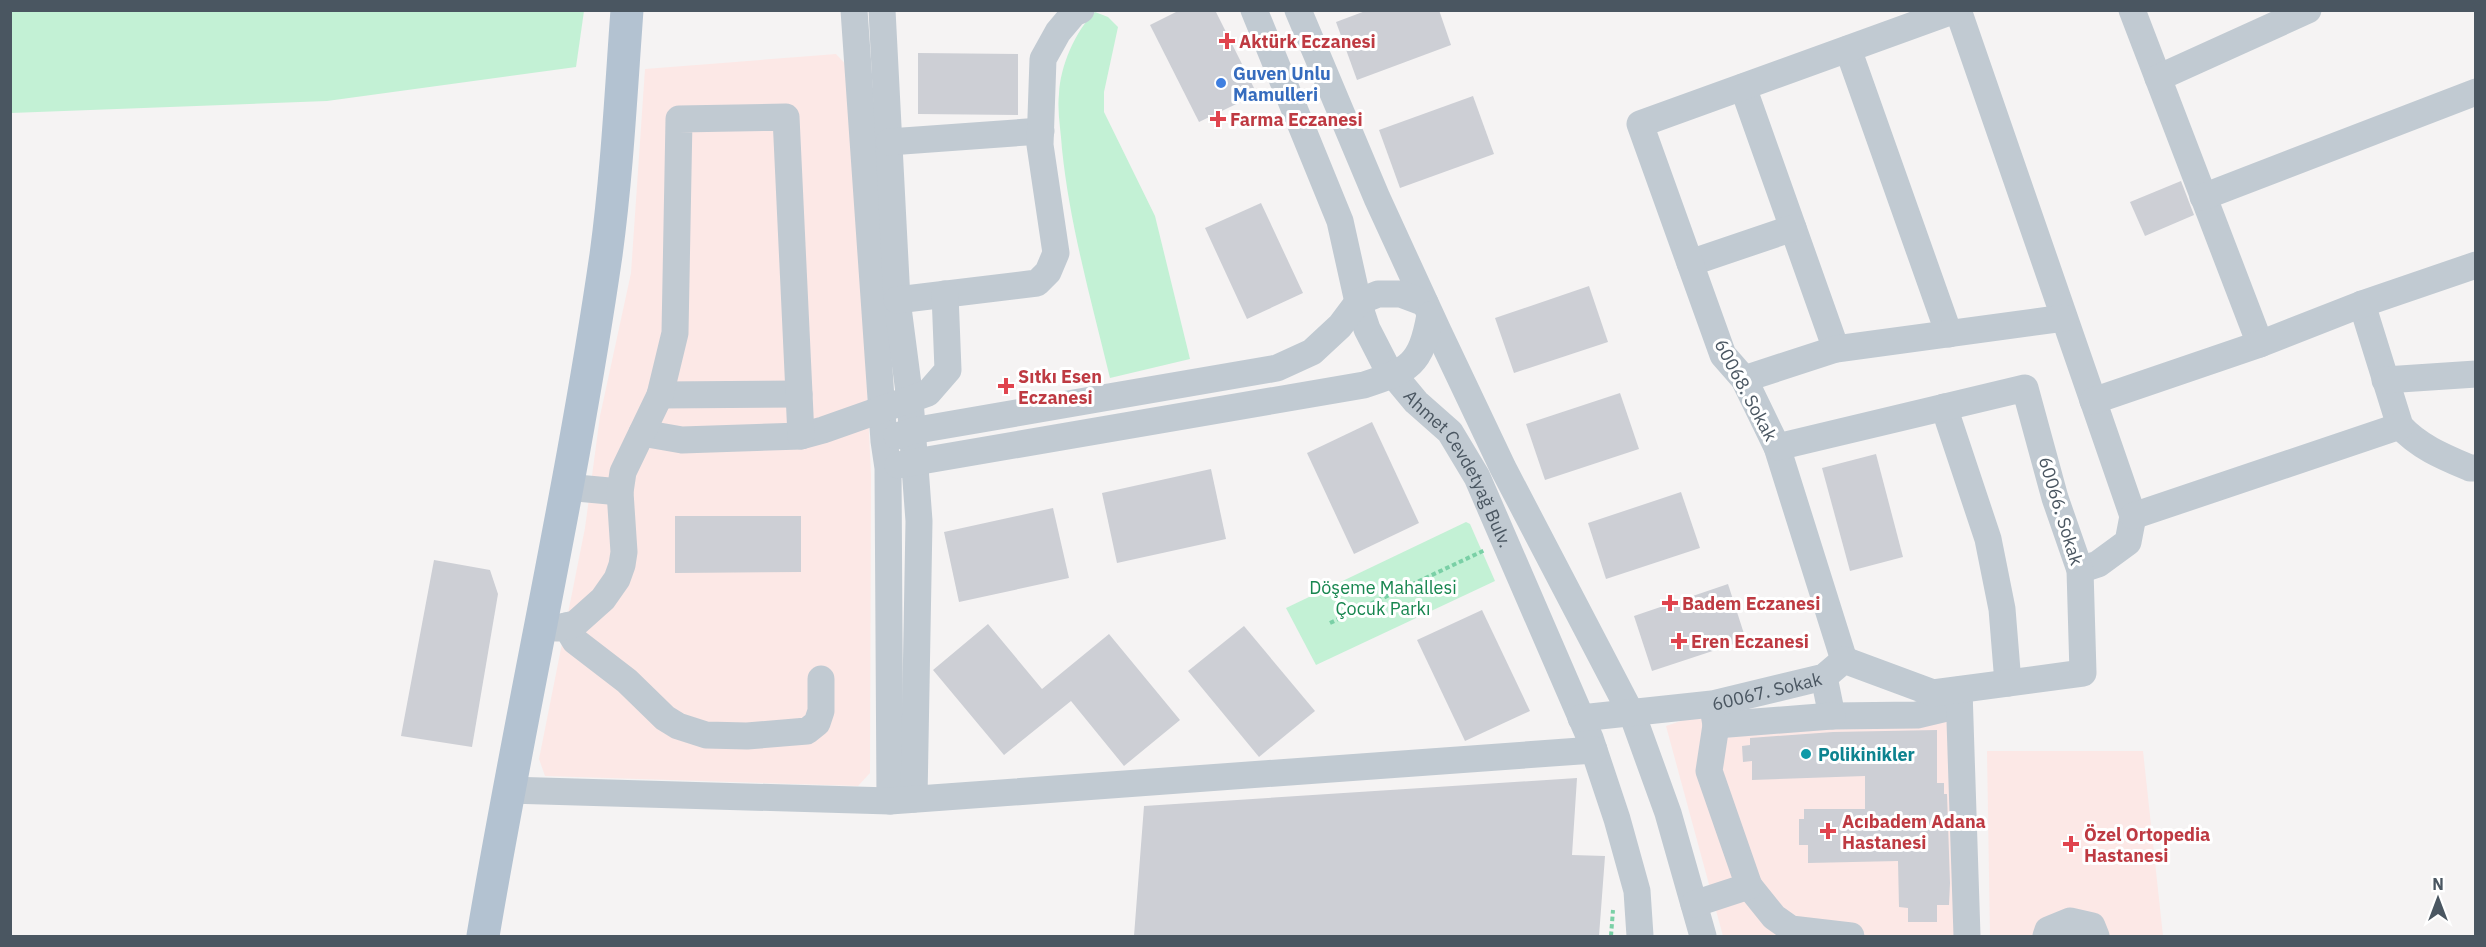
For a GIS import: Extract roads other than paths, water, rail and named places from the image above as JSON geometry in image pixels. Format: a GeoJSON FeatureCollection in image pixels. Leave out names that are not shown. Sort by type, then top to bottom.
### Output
{"type":"FeatureCollection","features":[{"type":"Feature","properties":{"kind":"main road"},"geometry":{"type":"LineString","coordinates":[[483,936],[507,790],[552,627],[568,478],[606,254],[627,10]]}},
{"type":"Feature","properties":{"kind":"street"},"geometry":{"type":"LineString","coordinates":[[854,10],[884,441],[888,468],[902,800]]}},
{"type":"Feature","properties":{"kind":"street"},"geometry":{"type":"LineString","coordinates":[[882,10],[897,300],[910,400],[920,521],[902,800]]}},
{"type":"Feature","properties":{"kind":"street"},"geometry":{"type":"LineString","coordinates":[[897,300],[1037,283],[1048,272],[1056,253],[1040,145],[1043,58],[1058,32],[1074,12],[1081,10]]}},
{"type":"Feature","properties":{"kind":"street","name":"Ahmet Cevdetyağ Bulv."},"geometry":{"type":"LineString","coordinates":[[1254,10],[1340,221],[1366,329],[1386,366],[1416,402],[1450,432],[1477,477],[1581,718],[1617,819],[1637,891],[1640,936]]}},
{"type":"Feature","properties":{"kind":"street","name":"Ahmet Cevdetyağ Bulv."},"geometry":{"type":"LineString","coordinates":[[1298,10],[1377,198],[1427,309],[1503,468],[1631,713],[1668,813],[1703,936]]}},
{"type":"Feature","properties":{"kind":"street"},"geometry":{"type":"LineString","coordinates":[[1836,349],[1743,87],[1956,10],[2133,516],[2128,542],[2098,564],[2080,570]]}},
{"type":"Feature","properties":{"kind":"street"},"geometry":{"type":"LineString","coordinates":[[2132,10],[2260,344]]}},
{"type":"Feature","properties":{"kind":"street"},"geometry":{"type":"LineString","coordinates":[[2158,78],[2308,10]]}},
{"type":"Feature","properties":{"kind":"street"},"geometry":{"type":"LineString","coordinates":[[1848,49],[1949,334]]}},
{"type":"Feature","properties":{"kind":"street","name":"60068. Sokak"},"geometry":{"type":"LineString","coordinates":[[1743,87],[1640,124],[1723,355],[1744,380],[1777,447],[1844,660]]}},
{"type":"Feature","properties":{"kind":"street"},"geometry":{"type":"LineString","coordinates":[[2204,197],[2475,92]]}},
{"type":"Feature","properties":{"kind":"street"},"geometry":{"type":"LineString","coordinates":[[552,627],[575,624],[603,599],[617,579],[624,552],[621,482],[660,395],[675,333],[679,119],[786,117],[801,436]]}},
{"type":"Feature","properties":{"kind":"street"},"geometry":{"type":"LineString","coordinates":[[889,142],[1041,131]]}},
{"type":"Feature","properties":{"kind":"street"},"geometry":{"type":"LineString","coordinates":[[1690,263],[1792,228]]}},
{"type":"Feature","properties":{"kind":"street"},"geometry":{"type":"LineString","coordinates":[[2093,401],[2260,344],[2362,304],[2475,266]]}},
{"type":"Feature","properties":{"kind":"street"},"geometry":{"type":"LineString","coordinates":[[642,433],[682,440],[801,436],[928,393],[948,370],[945,294]]}},
{"type":"Feature","properties":{"kind":"street"},"geometry":{"type":"LineString","coordinates":[[884,441],[912,431],[1277,368],[1312,352],[1340,326],[1358,302],[1378,294],[1401,294],[1427,309],[1425,341],[1413,363],[1394,375],[1364,385],[915,461],[888,468]]}},
{"type":"Feature","properties":{"kind":"street"},"geometry":{"type":"LineString","coordinates":[[2362,304],[2400,426],[2411,439],[2470,468],[2475,468]]}},
{"type":"Feature","properties":{"kind":"street"},"geometry":{"type":"LineString","coordinates":[[1744,380],[1836,349],[2064,318]]}},
{"type":"Feature","properties":{"kind":"street"},"geometry":{"type":"LineString","coordinates":[[2385,380],[2475,374]]}},
{"type":"Feature","properties":{"kind":"street","name":"60066. Sokak"},"geometry":{"type":"LineString","coordinates":[[1944,407],[2025,388],[2055,498],[2080,570],[2083,673]]}},
{"type":"Feature","properties":{"kind":"street"},"geometry":{"type":"LineString","coordinates":[[660,395],[799,394]]}},
{"type":"Feature","properties":{"kind":"street"},"geometry":{"type":"LineString","coordinates":[[1777,447],[1944,407],[1988,539],[2002,609],[2008,683]]}},
{"type":"Feature","properties":{"kind":"street"},"geometry":{"type":"LineString","coordinates":[[2133,516],[2400,426]]}},
{"type":"Feature","properties":{"kind":"street"},"geometry":{"type":"LineString","coordinates":[[568,478],[621,482]]}},
{"type":"Feature","properties":{"kind":"street"},"geometry":{"type":"LineString","coordinates":[[552,627],[575,641],[627,681],[665,718],[678,726],[706,735],[747,736],[807,731],[817,723],[821,711],[821,679]]}},
{"type":"Feature","properties":{"kind":"street","name":"60067. Sokak"},"geometry":{"type":"LineString","coordinates":[[1581,718],[1631,713],[1714,714],[1824,677],[1844,660],[1933,693],[1959,697],[2008,683],[2083,673]]}},
{"type":"Feature","properties":{"kind":"street"},"geometry":{"type":"LineString","coordinates":[[1824,677],[1832,716]]}},
{"type":"Feature","properties":{"kind":"street"},"geometry":{"type":"LineString","coordinates":[[1851,936],[1791,929],[1774,917],[1749,886],[1710,771],[1714,714],[1917,715],[1959,697],[1967,936]]}},
{"type":"Feature","properties":{"kind":"street"},"geometry":{"type":"LineString","coordinates":[[507,790],[902,800],[1594,750]]}},
{"type":"Feature","properties":{"kind":"street"},"geometry":{"type":"LineString","coordinates":[[1694,904],[1749,886]]}},
{"type":"Feature","properties":{"kind":"street"},"geometry":{"type":"LineString","coordinates":[[2046,936],[2048,930],[2070,921],[2092,926],[2096,936]]}},
{"type":"Feature","properties":{"kind":"place","name":"Aktürk Eczanesi"},"geometry":{"type":"Point","coordinates":[1227,41]}},
{"type":"Feature","properties":{"kind":"place","name":"Guven Unlu Mamulleri"},"geometry":{"type":"Point","coordinates":[1221,83]}},
{"type":"Feature","properties":{"kind":"place","name":"Farma Eczanesi"},"geometry":{"type":"Point","coordinates":[1218,119]}},
{"type":"Feature","properties":{"kind":"place","name":"Sıtkı Esen Eczanesi"},"geometry":{"type":"Point","coordinates":[1006,386]}},
{"type":"Feature","properties":{"kind":"place","name":"Badem Eczanesi"},"geometry":{"type":"Point","coordinates":[1670,603]}},
{"type":"Feature","properties":{"kind":"place","name":"Eren Eczanesi"},"geometry":{"type":"Point","coordinates":[1679,641]}},
{"type":"Feature","properties":{"kind":"place","name":"Polikinikler"},"geometry":{"type":"Point","coordinates":[1806,754]}},
{"type":"Feature","properties":{"kind":"place","name":"Acıbadem Adana Hastanesi"},"geometry":{"type":"Point","coordinates":[1828,831]}},
{"type":"Feature","properties":{"kind":"place","name":"Özel Ortopedia Hastanesi"},"geometry":{"type":"Point","coordinates":[2071,844]}},
{"type":"Feature","properties":{"kind":"park label","name":"Döşeme Mahallesi Çocuk Parkı"},"geometry":{"type":"Point","coordinates":[1383,597]}}]}
